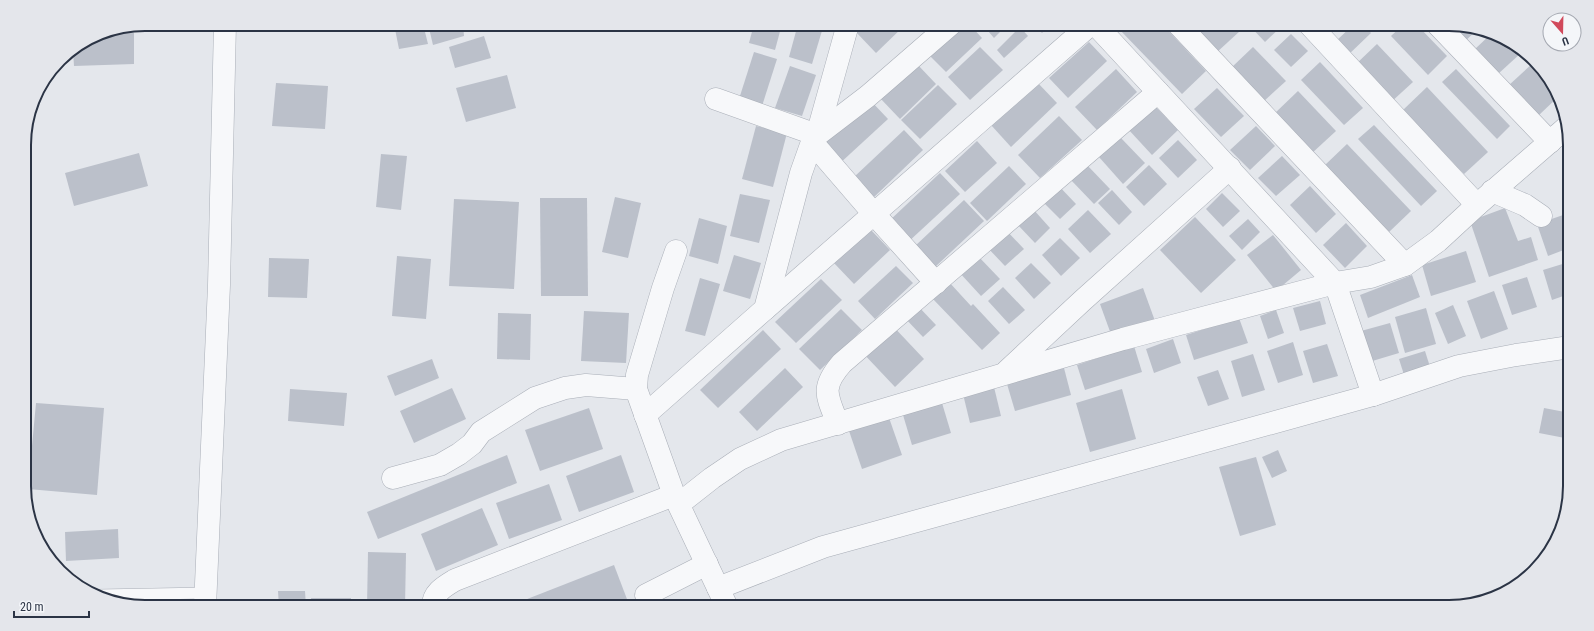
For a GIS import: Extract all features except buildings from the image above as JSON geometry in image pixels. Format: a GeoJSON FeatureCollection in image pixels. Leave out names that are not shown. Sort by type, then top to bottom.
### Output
{"type":"FeatureCollection","features":[{"type":"Feature","properties":{"kind":"street"},"geometry":{"type":"LineString","coordinates":[[206,600],[219,285],[226,31]]}},
{"type":"Feature","properties":{"kind":"street"},"geometry":{"type":"LineString","coordinates":[[765,309],[802,173],[815,138],[846,31]]}},
{"type":"Feature","properties":{"kind":"street"},"geometry":{"type":"LineString","coordinates":[[815,138],[868,96],[943,31]]}},
{"type":"Feature","properties":{"kind":"street"},"geometry":{"type":"LineString","coordinates":[[644,415],[1083,31]]}},
{"type":"Feature","properties":{"kind":"street"},"geometry":{"type":"LineString","coordinates":[[1101,31],[1230,168],[1335,283],[1373,395]]}},
{"type":"Feature","properties":{"kind":"street"},"geometry":{"type":"LineString","coordinates":[[1185,31],[1405,265]]}},
{"type":"Feature","properties":{"kind":"street"},"geometry":{"type":"LineString","coordinates":[[1316,31],[1485,198],[1525,204],[1541,216]]}},
{"type":"Feature","properties":{"kind":"street"},"geometry":{"type":"LineString","coordinates":[[1444,31],[1550,142]]}},
{"type":"Feature","properties":{"kind":"street"},"geometry":{"type":"LineString","coordinates":[[838,424],[827,396],[828,384],[832,374],[848,358],[1158,92]]}},
{"type":"Feature","properties":{"kind":"street"},"geometry":{"type":"LineString","coordinates":[[716,99],[815,138],[874,214],[936,283]]}},
{"type":"Feature","properties":{"kind":"street"},"geometry":{"type":"LineString","coordinates":[[434,600],[440,590],[455,580],[676,499],[712,478],[740,459],[781,440],[1123,339],[1335,283],[1371,277],[1405,265],[1438,241],[1562,131]]}},
{"type":"Feature","properties":{"kind":"street"},"geometry":{"type":"LineString","coordinates":[[1003,375],[1082,301],[1230,168]]}},
{"type":"Feature","properties":{"kind":"street"},"geometry":{"type":"LineString","coordinates":[[676,251],[662,288],[637,375],[636,389],[644,415],[676,499],[722,597],[823,547],[1373,395],[1459,366],[1563,348]]}},
{"type":"Feature","properties":{"kind":"street"},"geometry":{"type":"LineString","coordinates":[[393,478],[440,465],[453,458],[472,444],[480,432],[535,398],[565,388],[586,385],[636,389]]}},
{"type":"Feature","properties":{"kind":"street"},"geometry":{"type":"LineString","coordinates":[[646,595],[707,564]]}},
{"type":"Feature","properties":{"kind":"lane"},"geometry":{"type":"LineString","coordinates":[[114,596],[206,600]]}}]}
